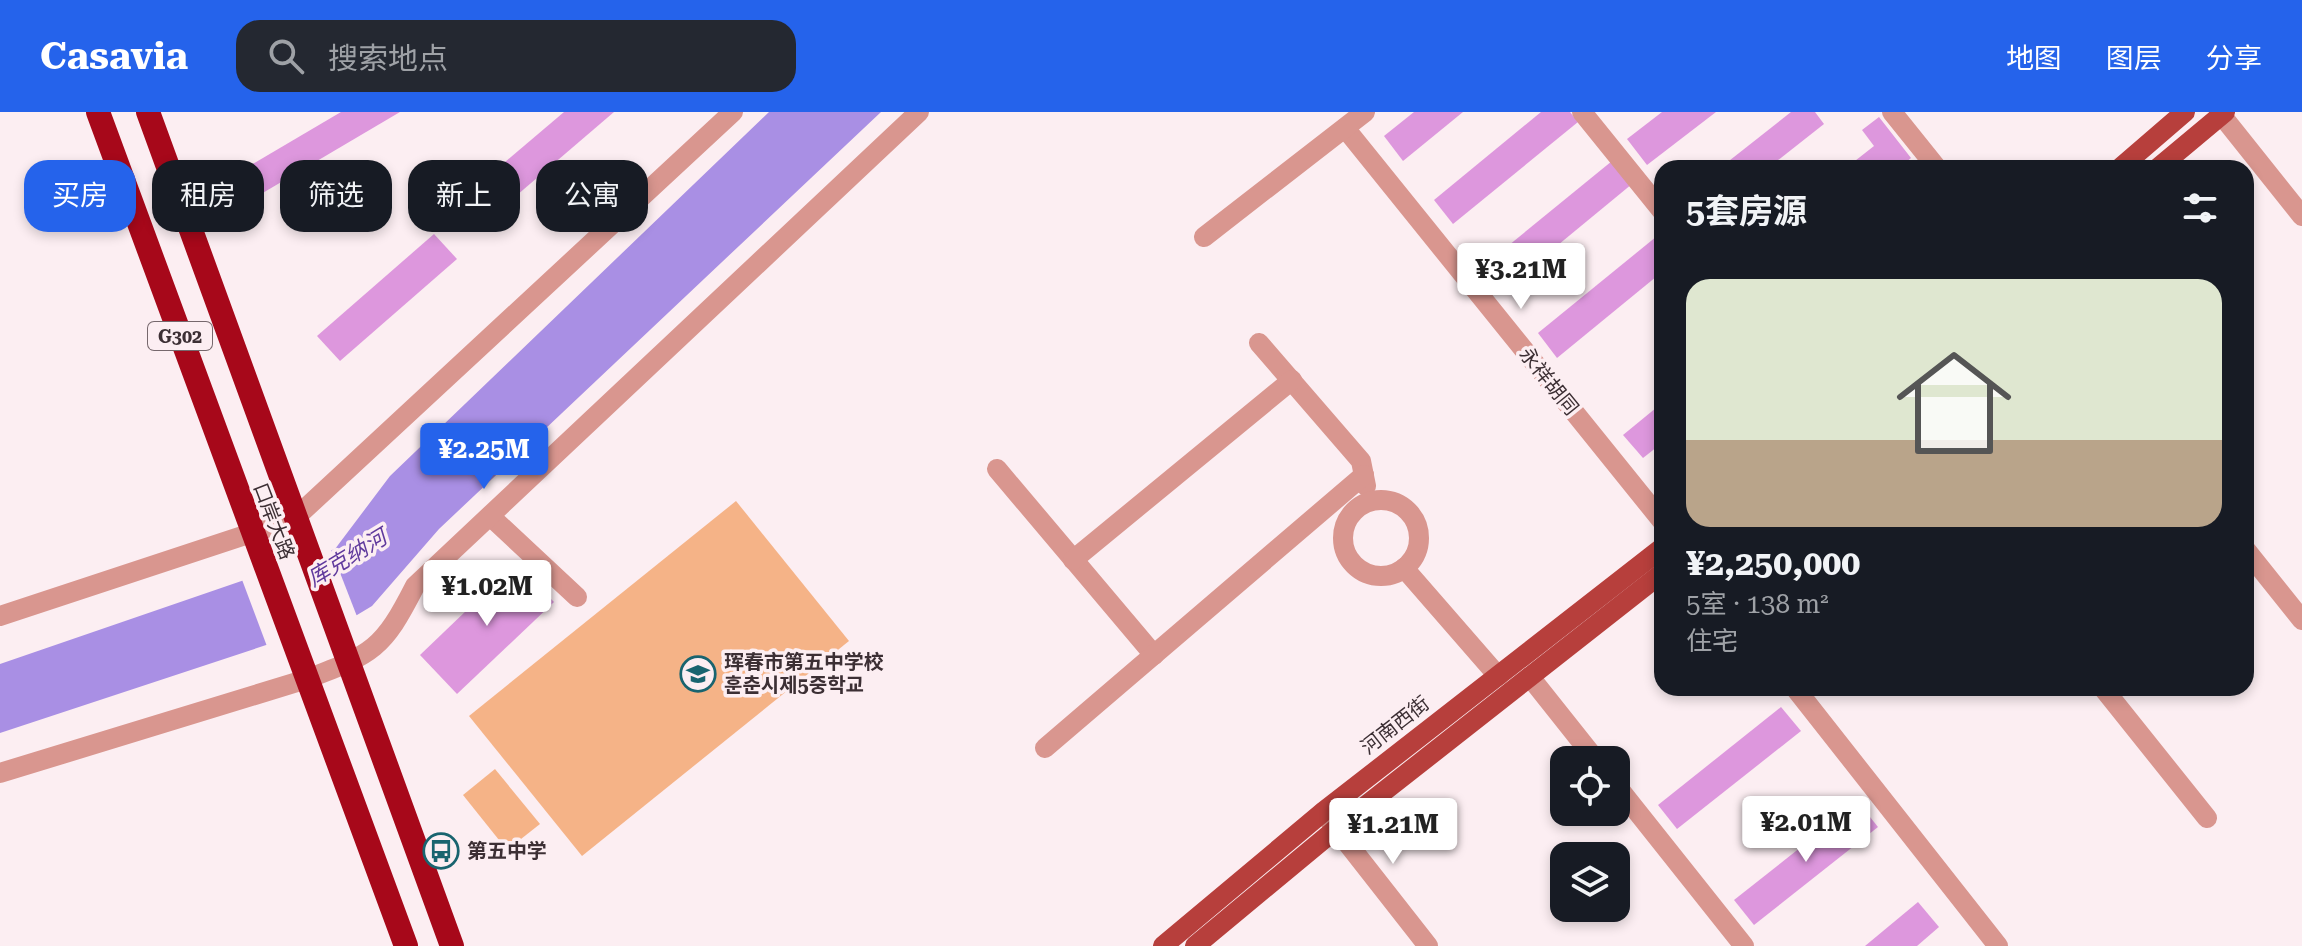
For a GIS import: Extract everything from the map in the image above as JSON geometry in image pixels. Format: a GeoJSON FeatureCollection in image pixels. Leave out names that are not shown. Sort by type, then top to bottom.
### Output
{"type":"FeatureCollection","features":[{"type":"Feature","properties":{"kind":"highway","name":"口岸大路"},"geometry":{"type":"LineString","coordinates":[[98,112],[406,946]]}},
{"type":"Feature","properties":{"kind":"highway","name":"口岸大路"},"geometry":{"type":"LineString","coordinates":[[148,112],[303,545],[452,946]]}},
{"type":"Feature","properties":{"kind":"main road"},"geometry":{"type":"LineString","coordinates":[[2129,160],[2185,112]]}},
{"type":"Feature","properties":{"kind":"main road"},"geometry":{"type":"LineString","coordinates":[[2167,160],[2222,113]]}},
{"type":"Feature","properties":{"kind":"main road","name":"河南西街"},"geometry":{"type":"LineString","coordinates":[[1163,946],[1323,812],[1654,554]]}},
{"type":"Feature","properties":{"kind":"main road"},"geometry":{"type":"LineString","coordinates":[[1195,946],[1336,829],[1654,579]]}},
{"type":"Feature","properties":{"kind":"street"},"geometry":{"type":"LineString","coordinates":[[0,616],[294,519],[733,112]]}},
{"type":"Feature","properties":{"kind":"street"},"geometry":{"type":"LineString","coordinates":[[0,773],[382,643],[415,586],[919,112]]}},
{"type":"Feature","properties":{"kind":"street"},"geometry":{"type":"LineString","coordinates":[[1204,237],[1365,112]]}},
{"type":"Feature","properties":{"kind":"street"},"geometry":{"type":"LineString","coordinates":[[1582,112],[1654,201]]}},
{"type":"Feature","properties":{"kind":"street"},"geometry":{"type":"LineString","coordinates":[[1892,112],[1931,160]]}},
{"type":"Feature","properties":{"kind":"street"},"geometry":{"type":"LineString","coordinates":[[2222,113],[2302,216]]}},
{"type":"Feature","properties":{"kind":"street","name":"永祥胡同"},"geometry":{"type":"LineString","coordinates":[[1345,128],[1654,511]]}},
{"type":"Feature","properties":{"kind":"street"},"geometry":{"type":"LineString","coordinates":[[1259,343],[1361,461],[1370,502]]}},
{"type":"Feature","properties":{"kind":"street"},"geometry":{"type":"LineString","coordinates":[[1073,560],[1292,380]]}},
{"type":"Feature","properties":{"kind":"street"},"geometry":{"type":"LineString","coordinates":[[997,469],[1154,655]]}},
{"type":"Feature","properties":{"kind":"street"},"geometry":{"type":"LineString","coordinates":[[1045,748],[1364,475]]}},
{"type":"Feature","properties":{"kind":"street"},"geometry":{"type":"LineString","coordinates":[[1370,502],[1395,503],[1414,518],[1419,541],[1416,553],[1404,568],[1389,575],[1377,576],[1355,565],[1347,554],[1344,529],[1349,517],[1370,502]]}},
{"type":"Feature","properties":{"kind":"street"},"geometry":{"type":"LineString","coordinates":[[490,516],[577,597]]}},
{"type":"Feature","properties":{"kind":"street"},"geometry":{"type":"LineString","coordinates":[[2254,560],[2302,620]]}},
{"type":"Feature","properties":{"kind":"street"},"geometry":{"type":"LineString","coordinates":[[1404,568],[1498,676]]}},
{"type":"Feature","properties":{"kind":"street"},"geometry":{"type":"LineString","coordinates":[[1530,677],[1585,746]]}},
{"type":"Feature","properties":{"kind":"street"},"geometry":{"type":"LineString","coordinates":[[1801,696],[1998,946]]}},
{"type":"Feature","properties":{"kind":"street"},"geometry":{"type":"LineString","coordinates":[[2109,696],[2207,818]]}},
{"type":"Feature","properties":{"kind":"street"},"geometry":{"type":"LineString","coordinates":[[1630,803],[1744,946]]}},
{"type":"Feature","properties":{"kind":"street"},"geometry":{"type":"LineString","coordinates":[[1323,812],[1428,946]]}},
{"type":"Feature","properties":{"kind":"shaded area"},"geometry":{"type":"Polygon","coordinates":[[[736,501],[849,641],[582,856],[469,716],[736,501]]]}},
{"type":"Feature","properties":{"kind":"shaded area"},"geometry":{"type":"Polygon","coordinates":[[[495,769],[540,824],[507,850],[463,795],[495,769]]]}},
{"type":"Feature","properties":{"kind":"water","name":"库克纳河"},"geometry":{"type":"Polygon","coordinates":[[[769,112],[881,112],[439,529],[372,606],[357,615],[0,733],[0,664],[335,549],[390,476],[644,232],[648,232],[648,228],[769,112]]]}},
{"type":"Feature","properties":{"kind":"pier"},"geometry":{"type":"Polygon","coordinates":[[[330,547],[358,619],[268,649],[241,577],[330,547]]]}},
{"type":"Feature","properties":{"kind":"building"},"geometry":{"type":"Polygon","coordinates":[[[341,112],[400,112],[319,160],[280,160],[280,183],[264,192],[264,160],[260,160],[341,112]]]}},
{"type":"Feature","properties":{"kind":"building"},"geometry":{"type":"Polygon","coordinates":[[[564,112],[614,112],[558,160],[536,160],[536,179],[520,193],[520,160],[507,160],[564,112]]]}},
{"type":"Feature","properties":{"kind":"building"},"geometry":{"type":"Polygon","coordinates":[[[1414,112],[1463,112],[1403,161],[1384,136],[1414,112]]]}},
{"type":"Feature","properties":{"kind":"building"},"geometry":{"type":"Polygon","coordinates":[[[1541,112],[1570,112],[1578,122],[1453,224],[1434,200],[1541,112]]]}},
{"type":"Feature","properties":{"kind":"building"},"geometry":{"type":"Polygon","coordinates":[[[1662,112],[1716,112],[1647,165],[1627,139],[1662,112]]]}},
{"type":"Feature","properties":{"kind":"building"},"geometry":{"type":"Polygon","coordinates":[[[1791,112],[1815,112],[1824,124],[1778,160],[1730,160],[1791,112]]]}},
{"type":"Feature","properties":{"kind":"building"},"geometry":{"type":"Polygon","coordinates":[[[1879,117],[1911,158],[1856,160],[1874,146],[1862,130],[1879,117]]]}},
{"type":"Feature","properties":{"kind":"building"},"geometry":{"type":"Polygon","coordinates":[[[1612,161],[1632,184],[1507,287],[1487,263],[1612,161]]]}},
{"type":"Feature","properties":{"kind":"building"},"geometry":{"type":"Polygon","coordinates":[[[434,234],[457,259],[340,361],[317,336],[434,234]]]}},
{"type":"Feature","properties":{"kind":"building"},"geometry":{"type":"Polygon","coordinates":[[[1654,239],[1654,279],[1557,358],[1538,333],[1654,239]]]}},
{"type":"Feature","properties":{"kind":"building"},"geometry":{"type":"Polygon","coordinates":[[[1654,410],[1654,449],[1643,458],[1623,435],[1654,410]]]}},
{"type":"Feature","properties":{"kind":"building"},"geometry":{"type":"Polygon","coordinates":[[[516,563],[554,602],[457,694],[420,655],[516,563]]]}},
{"type":"Feature","properties":{"kind":"building"},"geometry":{"type":"Polygon","coordinates":[[[1781,707],[1801,731],[1677,829],[1658,805],[1781,707]]]}},
{"type":"Feature","properties":{"kind":"building"},"geometry":{"type":"Polygon","coordinates":[[[1858,802],[1878,827],[1754,925],[1734,900],[1858,802]]]}},
{"type":"Feature","properties":{"kind":"building"},"geometry":{"type":"Polygon","coordinates":[[[1918,902],[1939,927],[1917,946],[1865,946],[1918,902]]]}},
{"type":"Feature","properties":{"kind":"place","name":"珲春市第五中学校 훈춘시제5중학교"},"geometry":{"type":"Point","coordinates":[698,674]}},
{"type":"Feature","properties":{"kind":"place","name":"第五中学"},"geometry":{"type":"Point","coordinates":[441,851]}}]}
